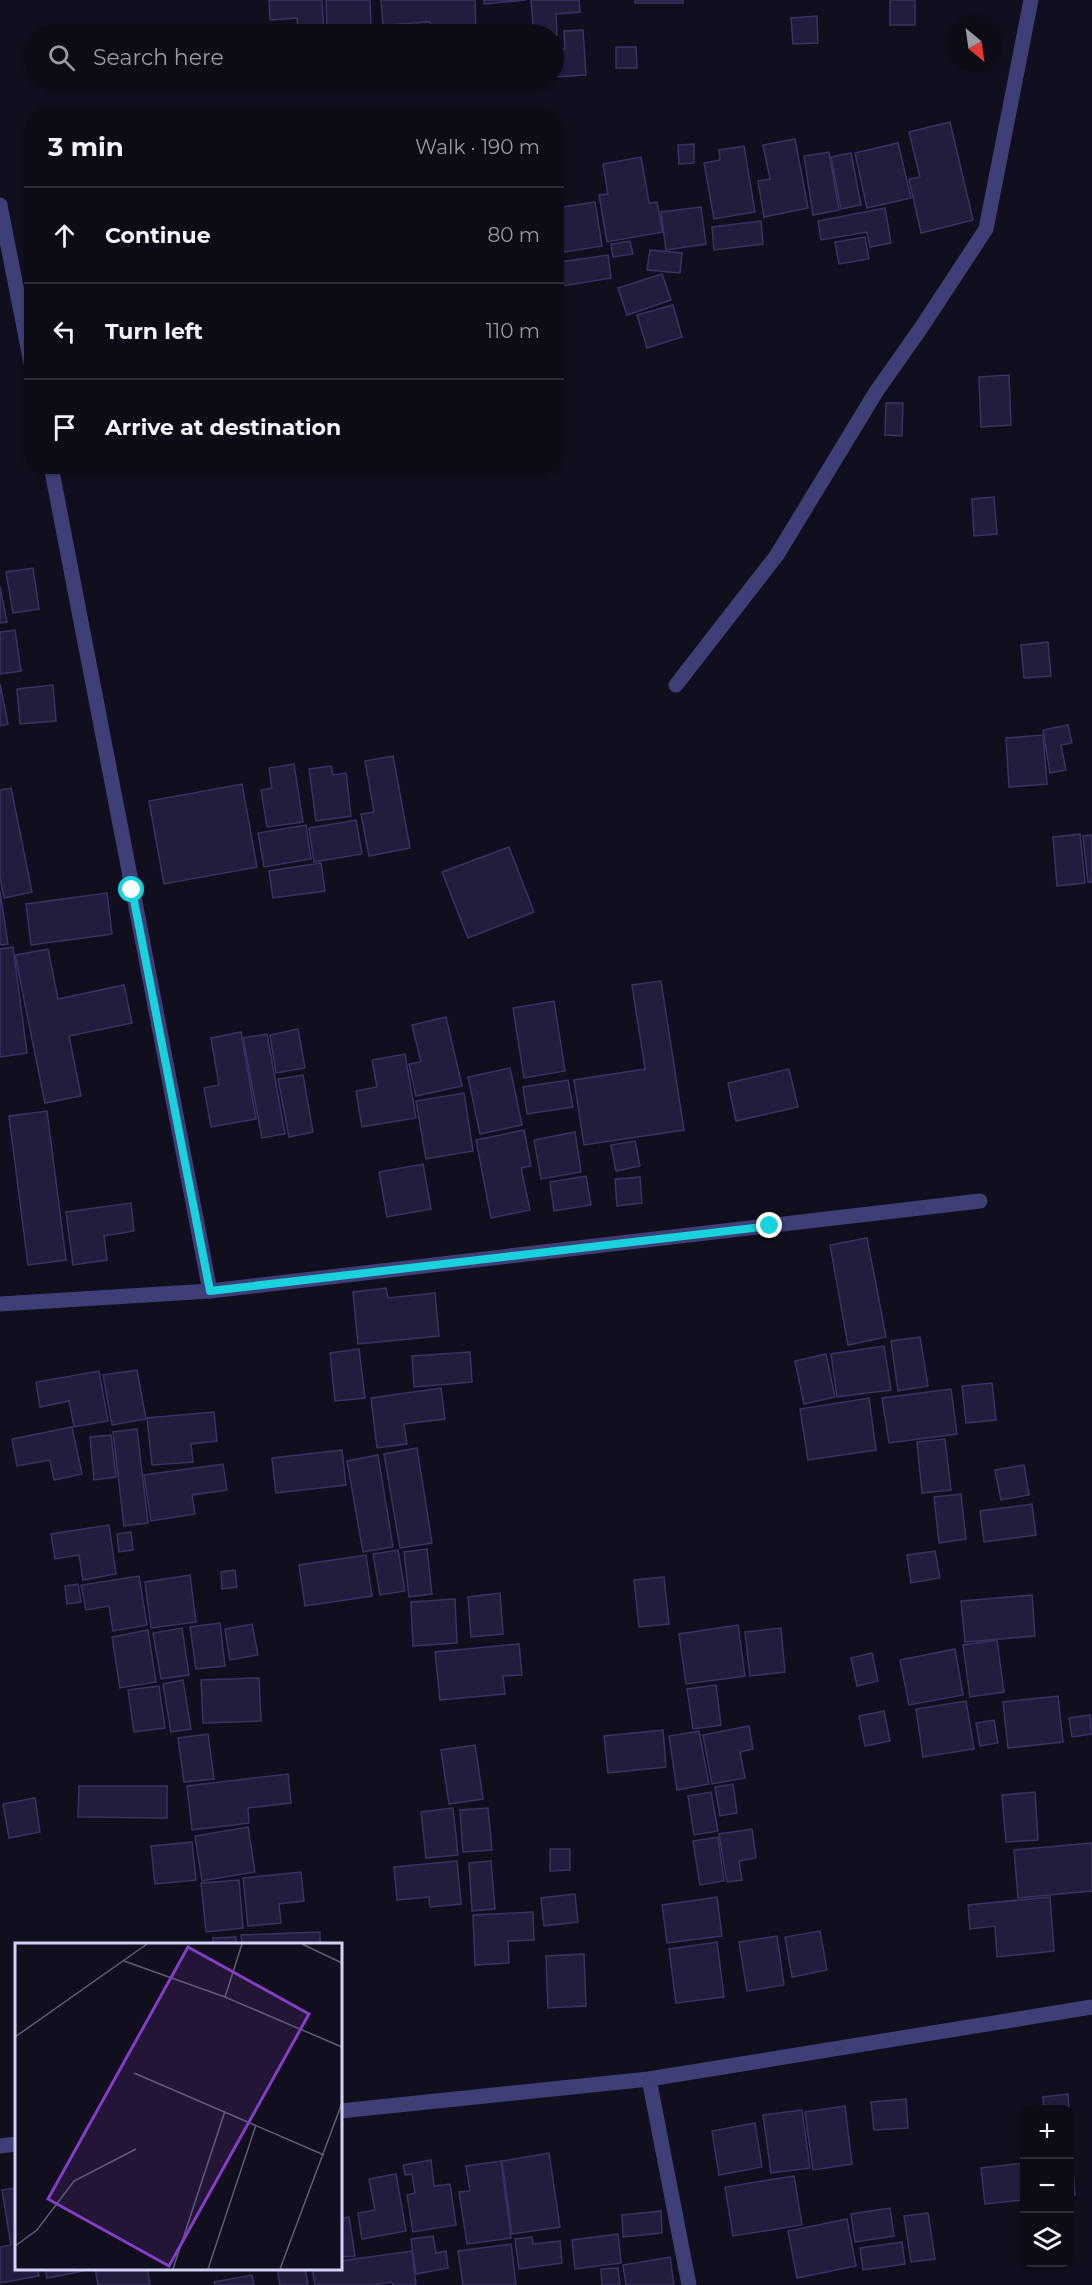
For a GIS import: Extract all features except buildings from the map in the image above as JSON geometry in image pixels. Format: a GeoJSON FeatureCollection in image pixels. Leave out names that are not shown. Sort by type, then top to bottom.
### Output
{"type":"FeatureCollection","features":[{"type":"Feature","properties":{"kind":"street"},"geometry":{"type":"LineString","coordinates":[[676,685],[777,555],[876,392],[986,229],[1030,0]]}},
{"type":"Feature","properties":{"kind":"street"},"geometry":{"type":"LineString","coordinates":[[0,205],[24,327]]}},
{"type":"Feature","properties":{"kind":"street"},"geometry":{"type":"LineString","coordinates":[[53,474],[210,1291]]}},
{"type":"Feature","properties":{"kind":"street"},"geometry":{"type":"LineString","coordinates":[[0,1304],[210,1291],[980,1201]]}},
{"type":"Feature","properties":{"kind":"street"},"geometry":{"type":"LineString","coordinates":[[342,2111],[649,2079],[1092,2007]]}},
{"type":"Feature","properties":{"kind":"street"},"geometry":{"type":"LineString","coordinates":[[649,2079],[689,2285]]}},
{"type":"Feature","properties":{"kind":"street"},"geometry":{"type":"LineString","coordinates":[[0,2146],[15,2144]]}},
{"type":"Feature","properties":{"kind":"route"},"geometry":{"type":"LineString","coordinates":[[132,890],[210,1291],[770,1226]]}}]}
